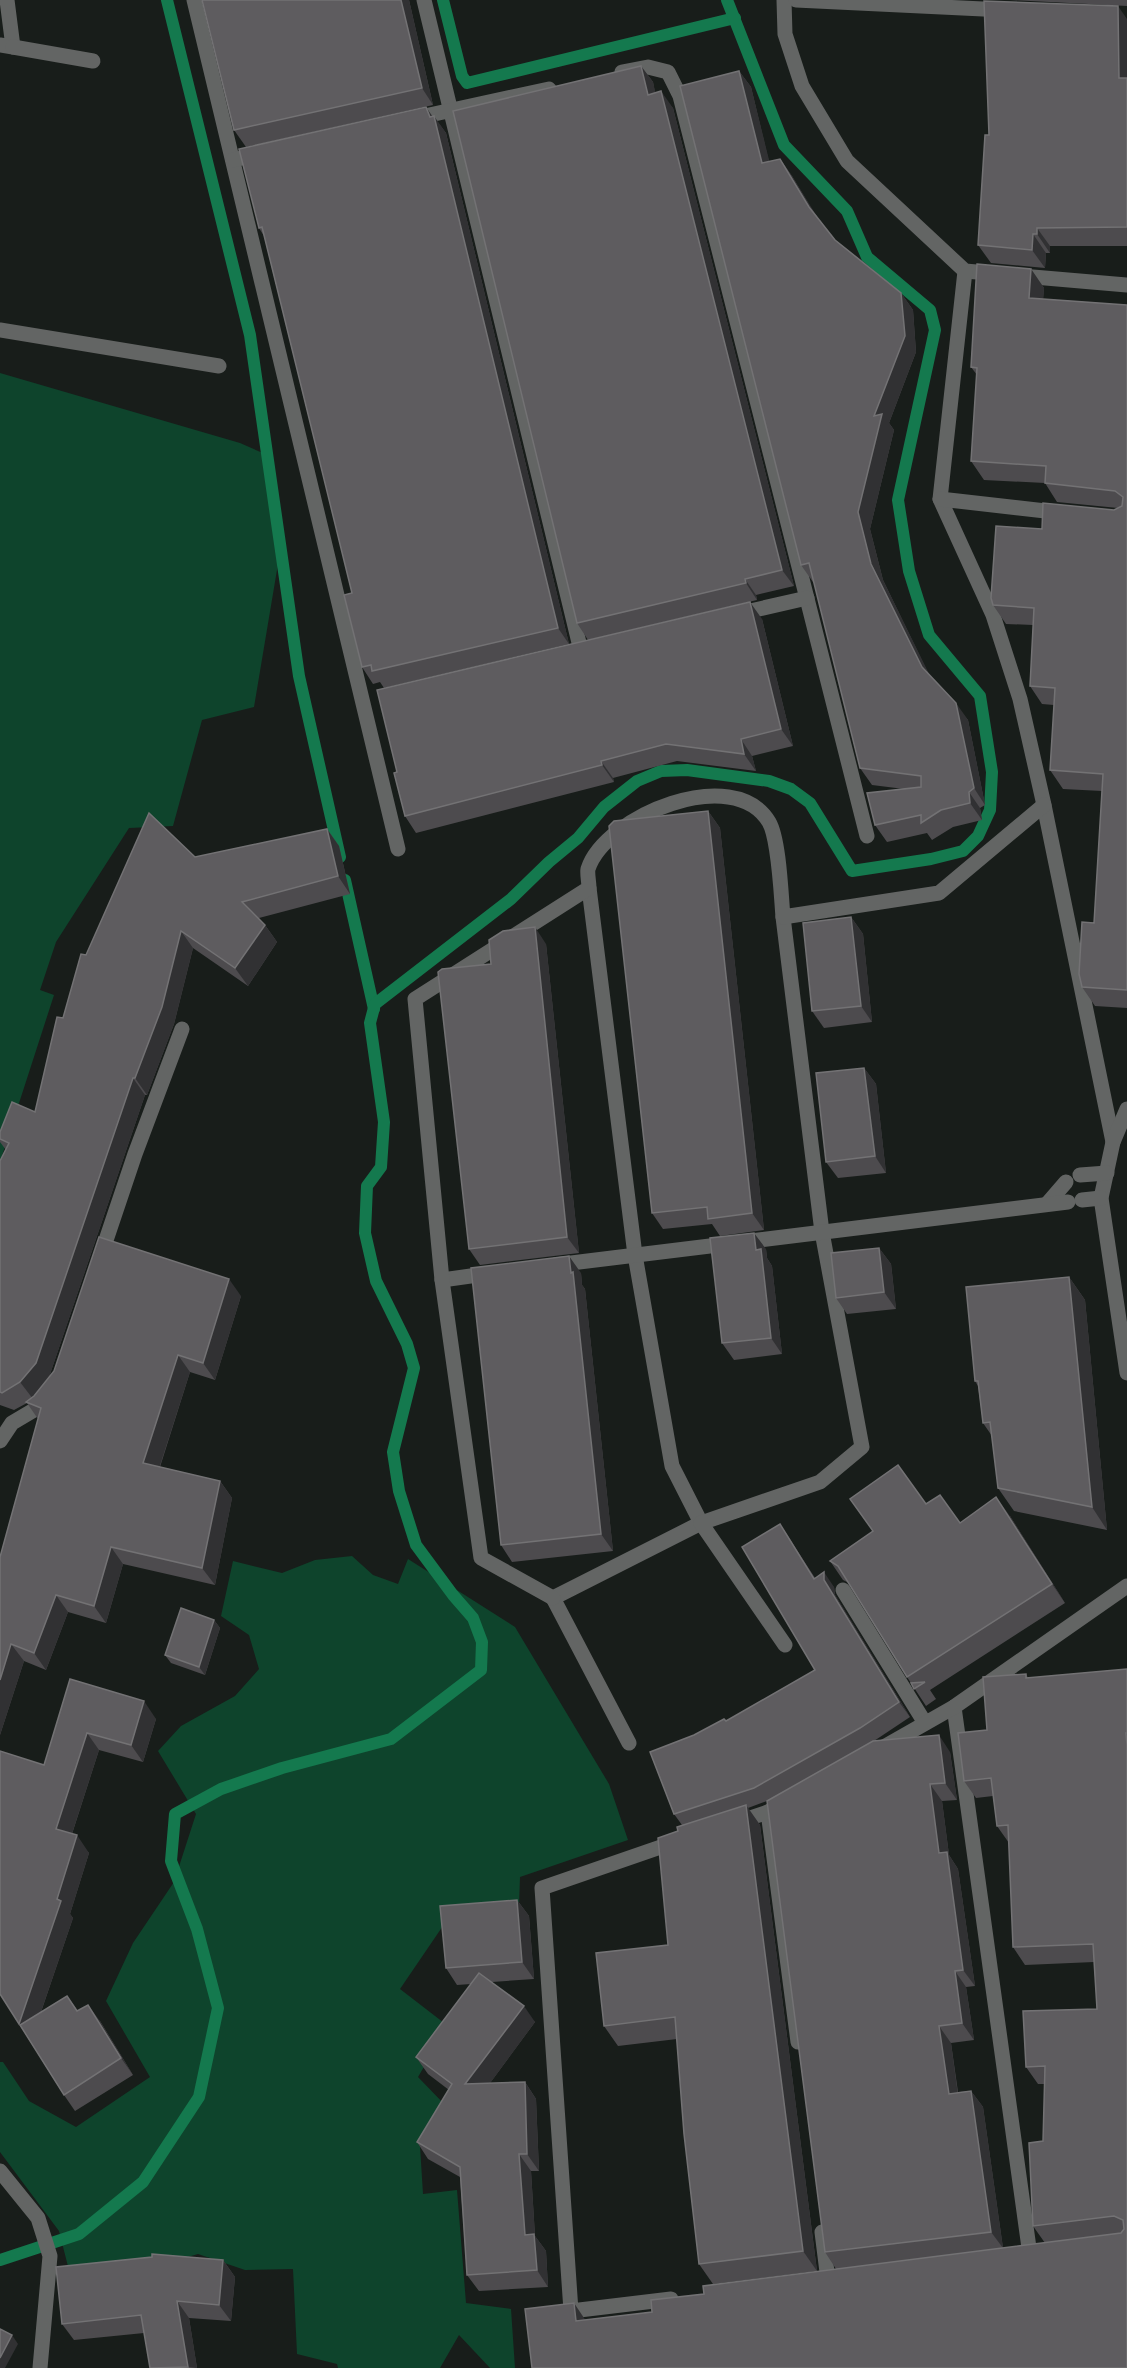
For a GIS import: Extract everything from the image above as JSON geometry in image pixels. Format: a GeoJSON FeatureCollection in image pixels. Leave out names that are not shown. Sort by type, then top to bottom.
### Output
{"type":"FeatureCollection","features":[{"type":"Feature","properties":{"kind":"street"},"geometry":{"type":"LineString","coordinates":[[7,0],[6,46],[93,61]]}},
{"type":"Feature","properties":{"kind":"street"},"geometry":{"type":"LineString","coordinates":[[194,0],[369,702],[398,849]]}},
{"type":"Feature","properties":{"kind":"street"},"geometry":{"type":"LineString","coordinates":[[424,0],[581,651]]}},
{"type":"Feature","properties":{"kind":"street"},"geometry":{"type":"LineString","coordinates":[[784,0],[785,34],[802,86],[847,161],[965,271],[1127,285]]}},
{"type":"Feature","properties":{"kind":"street"},"geometry":{"type":"LineString","coordinates":[[796,0],[1021,10]]}},
{"type":"Feature","properties":{"kind":"street"},"geometry":{"type":"LineString","coordinates":[[613,74],[648,66],[668,72],[680,96],[867,836]]}},
{"type":"Feature","properties":{"kind":"street"},"geometry":{"type":"LineString","coordinates":[[394,123],[567,85]]}},
{"type":"Feature","properties":{"kind":"street"},"geometry":{"type":"LineString","coordinates":[[233,160],[279,149]]}},
{"type":"Feature","properties":{"kind":"street"},"geometry":{"type":"LineString","coordinates":[[965,271],[940,499],[993,615],[1020,699],[1113,1142]]}},
{"type":"Feature","properties":{"kind":"street"},"geometry":{"type":"LineString","coordinates":[[0,330],[219,366]]}},
{"type":"Feature","properties":{"kind":"street"},"geometry":{"type":"LineString","coordinates":[[940,499],[1081,515]]}},
{"type":"Feature","properties":{"kind":"street"},"geometry":{"type":"LineString","coordinates":[[728,616],[807,598]]}},
{"type":"Feature","properties":{"kind":"street"},"geometry":{"type":"LineString","coordinates":[[553,1598],[701,1522],[820,1482],[862,1447],[822,1232],[774,841],[769,823],[755,804],[727,797],[700,796],[666,804],[624,828],[602,847],[588,870],[589,888],[635,1255],[672,1466],[701,1522],[785,1645]]}},
{"type":"Feature","properties":{"kind":"street"},"geometry":{"type":"LineString","coordinates":[[783,917],[939,892],[1044,805]]}},
{"type":"Feature","properties":{"kind":"street"},"geometry":{"type":"LineString","coordinates":[[589,888],[415,999],[442,1280],[481,1558],[553,1598],[629,1743]]}},
{"type":"Feature","properties":{"kind":"street"},"geometry":{"type":"LineString","coordinates":[[94,1275],[135,1154],[182,1029]]}},
{"type":"Feature","properties":{"kind":"street"},"geometry":{"type":"LineString","coordinates":[[1127,1109],[1113,1142],[1101,1198],[1127,1373]]}},
{"type":"Feature","properties":{"kind":"street"},"geometry":{"type":"LineString","coordinates":[[1080,1175],[1107,1173]]}},
{"type":"Feature","properties":{"kind":"street"},"geometry":{"type":"LineString","coordinates":[[1047,1204],[1066,1182]]}},
{"type":"Feature","properties":{"kind":"street"},"geometry":{"type":"LineString","coordinates":[[544,1267],[1101,1198]]}},
{"type":"Feature","properties":{"kind":"street"},"geometry":{"type":"LineString","coordinates":[[442,1280],[510,1271]]}},
{"type":"Feature","properties":{"kind":"street"},"geometry":{"type":"LineString","coordinates":[[0,1441],[12,1424],[39,1407],[57,1385]]}},
{"type":"Feature","properties":{"kind":"street"},"geometry":{"type":"LineString","coordinates":[[867,1757],[954,1707],[1127,1586]]}},
{"type":"Feature","properties":{"kind":"street"},"geometry":{"type":"LineString","coordinates":[[843,1590],[926,1723]]}},
{"type":"Feature","properties":{"kind":"street"},"geometry":{"type":"LineString","coordinates":[[954,1707],[1029,2255]]}},
{"type":"Feature","properties":{"kind":"street"},"geometry":{"type":"LineString","coordinates":[[723,1827],[768,1812],[798,1796]]}},
{"type":"Feature","properties":{"kind":"street"},"geometry":{"type":"LineString","coordinates":[[768,1812],[800,2058]]}},
{"type":"Feature","properties":{"kind":"street"},"geometry":{"type":"LineString","coordinates":[[571,2311],[542,1888],[688,1838]]}},
{"type":"Feature","properties":{"kind":"street"},"geometry":{"type":"LineString","coordinates":[[0,2171],[38,2218],[50,2256],[40,2368]]}},
{"type":"Feature","properties":{"kind":"street"},"geometry":{"type":"LineString","coordinates":[[821,2221],[828,2280]]}},
{"type":"Feature","properties":{"kind":"street"},"geometry":{"type":"LineString","coordinates":[[551,2313],[688,2297]]}},
{"type":"Feature","properties":{"kind":"green space"},"geometry":{"type":"Polygon","coordinates":[[[0,373],[240,443],[265,454],[280,552],[254,707],[202,720],[173,826],[129,828],[56,942],[40,990],[54,995],[0,1162],[0,373]]]}},
{"type":"Feature","properties":{"kind":"green space"},"geometry":{"type":"Polygon","coordinates":[[[352,1556],[373,1575],[398,1584],[408,1559],[515,1627],[609,1784],[628,1840],[520,1877],[519,1906],[449,1917],[400,1989],[448,2026],[418,2077],[447,2107],[420,2146],[423,2194],[457,2190],[466,2303],[511,2309],[515,2368],[490,2368],[459,2335],[440,2368],[338,2368],[337,2364],[297,2354],[293,2269],[245,2270],[198,2254],[74,2290],[59,2231],[0,2152],[0,2062],[3,2062],[29,2101],[76,2127],[150,2077],[106,2001],[133,1943],[174,1882],[196,1814],[158,1751],[181,1726],[235,1696],[259,1669],[249,1635],[221,1616],[233,1561],[282,1573],[315,1560],[352,1556]]]}},
{"type":"Feature","properties":{"kind":"building"},"geometry":{"type":"Polygon","coordinates":[[[202,0],[401,0],[422,88],[234,130],[202,0]]]}},
{"type":"Feature","properties":{"kind":"building"},"geometry":{"type":"Polygon","coordinates":[[[984,1],[1118,6],[1119,78],[1127,78],[1127,227],[1037,228],[1037,234],[1033,234],[1032,250],[978,245],[985,135],[989,135],[984,1]]]}},
{"type":"Feature","properties":{"kind":"building"},"geometry":{"type":"Polygon","coordinates":[[[641,66],[648,95],[661,91],[782,570],[745,579],[746,583],[577,623],[453,111],[641,66]]]}},
{"type":"Feature","properties":{"kind":"building"},"geometry":{"type":"Polygon","coordinates":[[[739,71],[762,163],[780,159],[809,207],[835,240],[901,293],[905,336],[874,416],[882,414],[858,512],[871,564],[922,667],[956,703],[974,788],[969,792],[970,803],[941,810],[921,823],[921,815],[875,825],[867,793],[921,787],[921,776],[860,768],[809,563],[801,565],[680,86],[739,71]]]}},
{"type":"Feature","properties":{"kind":"building"},"geometry":{"type":"Polygon","coordinates":[[[426,107],[430,117],[434,116],[558,628],[372,671],[371,665],[362,667],[344,595],[352,593],[262,227],[259,228],[239,149],[426,107]]]}},
{"type":"Feature","properties":{"kind":"building"},"geometry":{"type":"Polygon","coordinates":[[[977,264],[1031,269],[1029,298],[1127,305],[1127,990],[1082,987],[1079,974],[1082,922],[1094,923],[1103,774],[1050,770],[1055,688],[1030,686],[1034,608],[993,605],[991,598],[996,526],[1042,529],[1043,503],[1114,510],[1122,506],[1123,497],[1115,491],[1045,483],[1046,466],[971,461],[977,368],[971,367],[977,264]]]}},
{"type":"Feature","properties":{"kind":"building"},"geometry":{"type":"Polygon","coordinates":[[[750,602],[781,729],[741,739],[744,754],[666,744],[601,761],[602,765],[405,816],[377,690],[750,602]]]}},
{"type":"Feature","properties":{"kind":"building"},"geometry":{"type":"Polygon","coordinates":[[[708,811],[752,1213],[708,1219],[707,1207],[652,1213],[609,826],[614,821],[708,811]]]}},
{"type":"Feature","properties":{"kind":"building"},"geometry":{"type":"Polygon","coordinates":[[[149,813],[195,857],[327,829],[338,876],[242,902],[265,925],[235,968],[181,931],[162,1007],[135,1078],[133,1078],[36,1363],[20,1382],[2,1393],[0,1392],[0,1161],[9,1143],[0,1139],[0,1132],[12,1102],[35,1112],[57,1017],[63,1018],[81,954],[86,955],[149,813]]]}},
{"type":"Feature","properties":{"kind":"building"},"geometry":{"type":"Polygon","coordinates":[[[851,917],[861,1006],[812,1011],[803,923],[851,917]]]}},
{"type":"Feature","properties":{"kind":"building"},"geometry":{"type":"Polygon","coordinates":[[[535,927],[567,1237],[469,1249],[438,972],[442,969],[491,964],[489,940],[503,931],[535,927]]]}},
{"type":"Feature","properties":{"kind":"building"},"geometry":{"type":"Polygon","coordinates":[[[864,1068],[875,1156],[826,1162],[816,1073],[864,1068]]]}},
{"type":"Feature","properties":{"kind":"building"},"geometry":{"type":"Polygon","coordinates":[[[754,1233],[756,1250],[761,1249],[771,1338],[722,1343],[710,1238],[754,1233]]]}},
{"type":"Feature","properties":{"kind":"building"},"geometry":{"type":"Polygon","coordinates":[[[99,1237],[229,1279],[203,1363],[178,1355],[143,1463],[220,1481],[202,1568],[111,1547],[94,1606],[56,1595],[34,1653],[11,1644],[0,1680],[0,1557],[41,1408],[26,1402],[34,1396],[54,1371],[99,1237]]]}},
{"type":"Feature","properties":{"kind":"building"},"geometry":{"type":"Polygon","coordinates":[[[879,1248],[884,1292],[836,1298],[831,1253],[879,1248]]]}},
{"type":"Feature","properties":{"kind":"building"},"geometry":{"type":"Polygon","coordinates":[[[569,1256],[571,1273],[573,1272],[601,1534],[501,1545],[471,1268],[569,1256]]]}},
{"type":"Feature","properties":{"kind":"building"},"geometry":{"type":"Polygon","coordinates":[[[1069,1277],[1092,1507],[998,1488],[990,1422],[983,1423],[978,1381],[975,1381],[966,1287],[1069,1277]]]}},
{"type":"Feature","properties":{"kind":"building"},"geometry":{"type":"Polygon","coordinates":[[[898,1465],[926,1504],[940,1495],[960,1523],[996,1497],[1052,1584],[907,1677],[838,1566],[830,1561],[873,1531],[850,1499],[898,1465]]]}},
{"type":"Feature","properties":{"kind":"building"},"geometry":{"type":"Polygon","coordinates":[[[780,1524],[814,1579],[824,1572],[824,1580],[899,1702],[860,1728],[754,1788],[674,1814],[650,1752],[694,1735],[724,1719],[726,1721],[815,1670],[742,1547],[780,1524]]]}},
{"type":"Feature","properties":{"kind":"building"},"geometry":{"type":"Polygon","coordinates":[[[181,1608],[214,1620],[199,1667],[165,1655],[181,1608]]]}},
{"type":"Feature","properties":{"kind":"building"},"geometry":{"type":"Polygon","coordinates":[[[1127,1669],[1127,2368],[532,2368],[525,2309],[574,2303],[576,2321],[652,2312],[651,2300],[704,2294],[703,2286],[1121,2233],[1124,2229],[1123,2220],[1114,2216],[1033,2226],[1029,2143],[1043,2141],[1045,2066],[1026,2067],[1023,2011],[1097,2009],[1093,1944],[1013,1947],[1008,1825],[997,1826],[991,1778],[964,1781],[958,1733],[987,1730],[983,1677],[1026,1674],[1026,1678],[1127,1669]]]}},
{"type":"Feature","properties":{"kind":"building"},"geometry":{"type":"Polygon","coordinates":[[[70,1679],[144,1701],[131,1745],[87,1733],[56,1829],[77,1835],[57,1899],[61,1901],[19,2024],[0,1994],[0,1751],[44,1765],[70,1679]]]}},
{"type":"Feature","properties":{"kind":"building"},"geometry":{"type":"Polygon","coordinates":[[[925,1682],[914,1689],[911,1683],[925,1682]]]}},
{"type":"Feature","properties":{"kind":"building"},"geometry":{"type":"Polygon","coordinates":[[[939,1735],[945,1783],[930,1784],[939,1853],[947,1852],[963,1970],[955,1971],[962,2023],[939,2026],[949,2094],[971,2091],[991,2232],[825,2252],[767,1801],[873,1741],[939,1735]]]}},
{"type":"Feature","properties":{"kind":"building"},"geometry":{"type":"Polygon","coordinates":[[[746,1805],[803,2251],[699,2264],[684,2134],[675,2017],[604,2026],[596,1953],[668,1945],[658,1838],[678,1831],[677,1827],[746,1805]]]}},
{"type":"Feature","properties":{"kind":"building"},"geometry":{"type":"Polygon","coordinates":[[[517,1900],[522,1962],[446,1968],[440,1906],[517,1900]]]}},
{"type":"Feature","properties":{"kind":"building"},"geometry":{"type":"Polygon","coordinates":[[[479,1973],[524,2006],[465,2084],[525,2082],[527,2154],[519,2154],[525,2235],[534,2234],[537,2270],[467,2275],[460,2167],[417,2142],[452,2084],[416,2057],[479,1973]]]}},
{"type":"Feature","properties":{"kind":"building"},"geometry":{"type":"Polygon","coordinates":[[[67,1996],[77,2011],[88,2005],[121,2058],[64,2095],[20,2025],[67,1996]]]}},
{"type":"Feature","properties":{"kind":"building"},"geometry":{"type":"Polygon","coordinates":[[[152,2254],[223,2260],[219,2305],[177,2301],[188,2367],[150,2368],[141,2315],[62,2324],[56,2267],[152,2257],[152,2254]]]}},
{"type":"Feature","properties":{"kind":"building"},"geometry":{"type":"Polygon","coordinates":[[[0,2329],[12,2335],[0,2358],[0,2329]]]}},
{"type":"Feature","properties":{"kind":"waterway"},"geometry":{"type":"LineString","coordinates":[[167,0],[250,335],[299,676],[340,857]]}},
{"type":"Feature","properties":{"kind":"waterway"},"geometry":{"type":"LineString","coordinates":[[443,0],[462,76],[467,83],[735,18]]}},
{"type":"Feature","properties":{"kind":"waterway"},"geometry":{"type":"LineString","coordinates":[[0,2260],[79,2234],[143,2182],[199,2097],[218,2008],[197,1929],[171,1861],[175,1814],[221,1789],[282,1768],[391,1739],[481,1670],[482,1642],[473,1618],[416,1545],[399,1491],[393,1452],[414,1368],[407,1344],[376,1281],[365,1233],[367,1186],[381,1167],[384,1122],[370,1023],[375,1004],[511,899],[578,838],[604,807],[637,781],[661,771],[687,770],[769,781],[791,789],[810,803],[852,871],[931,859],[963,851],[978,836],[990,810],[992,772],[980,696],[929,635],[909,571],[898,500],[935,330],[930,310],[867,257],[847,211],[784,145],[727,0]]}},
{"type":"Feature","properties":{"kind":"waterway"},"geometry":{"type":"LineString","coordinates":[[345,880],[374,1009]]}}]}
